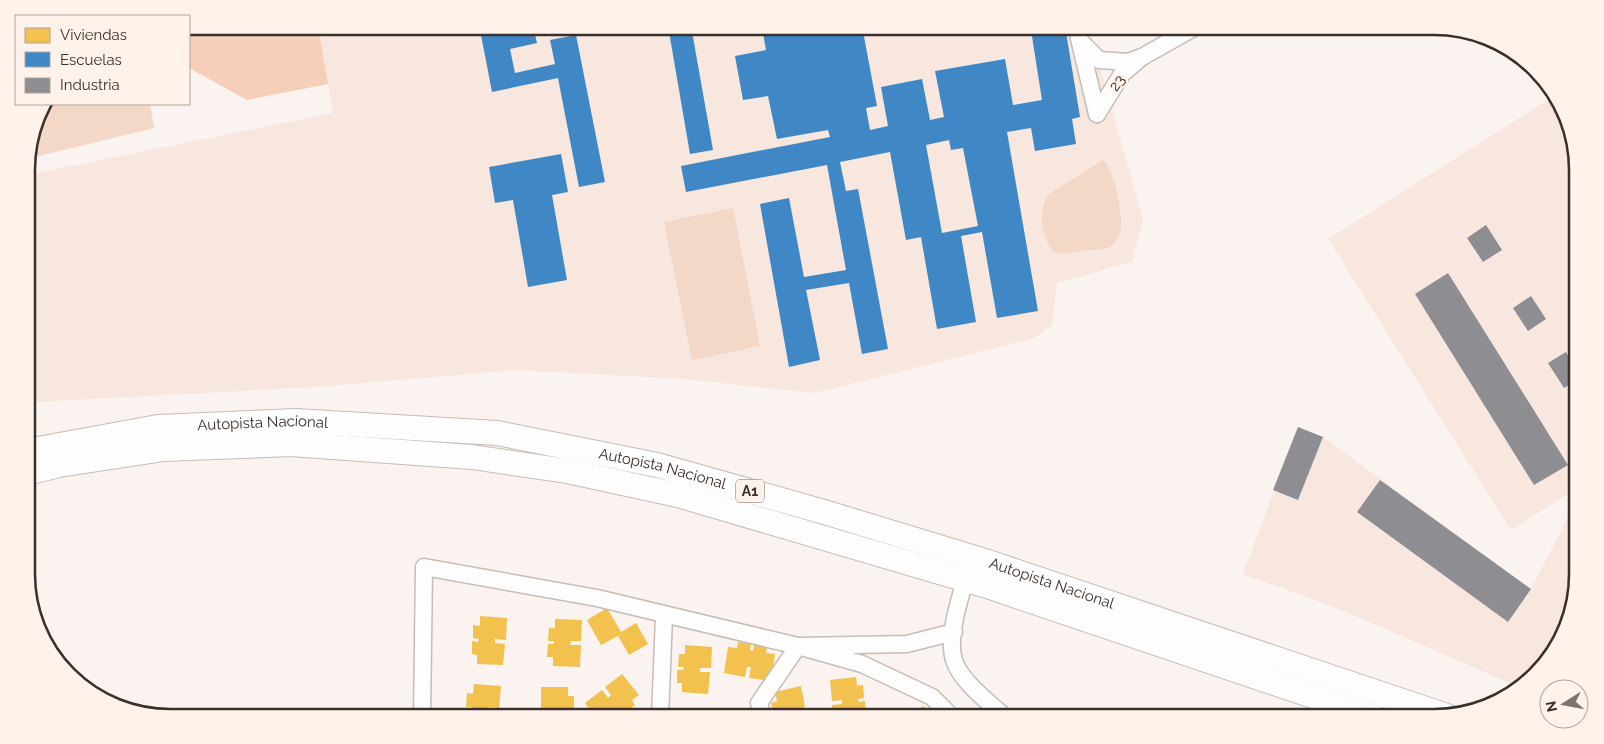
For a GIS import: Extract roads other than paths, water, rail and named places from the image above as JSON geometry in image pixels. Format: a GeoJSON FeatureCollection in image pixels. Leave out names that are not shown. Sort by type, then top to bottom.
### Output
{"type":"FeatureCollection","features":[{"type":"Feature","properties":{"kind":"highway","name":"Autopista Nacional"},"geometry":{"type":"LineString","coordinates":[[35,450],[158,427],[296,421],[498,433],[657,465],[824,512],[988,562],[1425,709]]}},
{"type":"Feature","properties":{"kind":"highway","name":"Autopista Nacional"},"geometry":{"type":"LineString","coordinates":[[35,471],[59,465],[164,450],[291,444],[472,456],[567,472],[678,495],[965,580],[1348,709]]}},
{"type":"Feature","properties":{"kind":"street"},"geometry":{"type":"LineString","coordinates":[[1079,35],[1081,42]]}},
{"type":"Feature","properties":{"kind":"street","name":"23"},"geometry":{"type":"LineString","coordinates":[[1081,42],[1099,60],[1128,62],[1142,57],[1181,35]]}},
{"type":"Feature","properties":{"kind":"street","name":"23"},"geometry":{"type":"LineString","coordinates":[[1081,42],[1097,114],[1122,74],[1142,57]]}},
{"type":"Feature","properties":{"kind":"street"},"geometry":{"type":"LineString","coordinates":[[422,709],[424,567],[597,598],[664,616],[798,646],[862,664],[932,697],[944,709]]}},
{"type":"Feature","properties":{"kind":"street"},"geometry":{"type":"LineString","coordinates":[[965,580],[956,613],[954,660],[961,673],[997,709]]}},
{"type":"Feature","properties":{"kind":"street"},"geometry":{"type":"LineString","coordinates":[[660,709],[664,616]]}},
{"type":"Feature","properties":{"kind":"street"},"geometry":{"type":"LineString","coordinates":[[798,646],[907,644],[954,632]]}},
{"type":"Feature","properties":{"kind":"street"},"geometry":{"type":"LineString","coordinates":[[761,709],[760,703],[798,646]]}}]}
